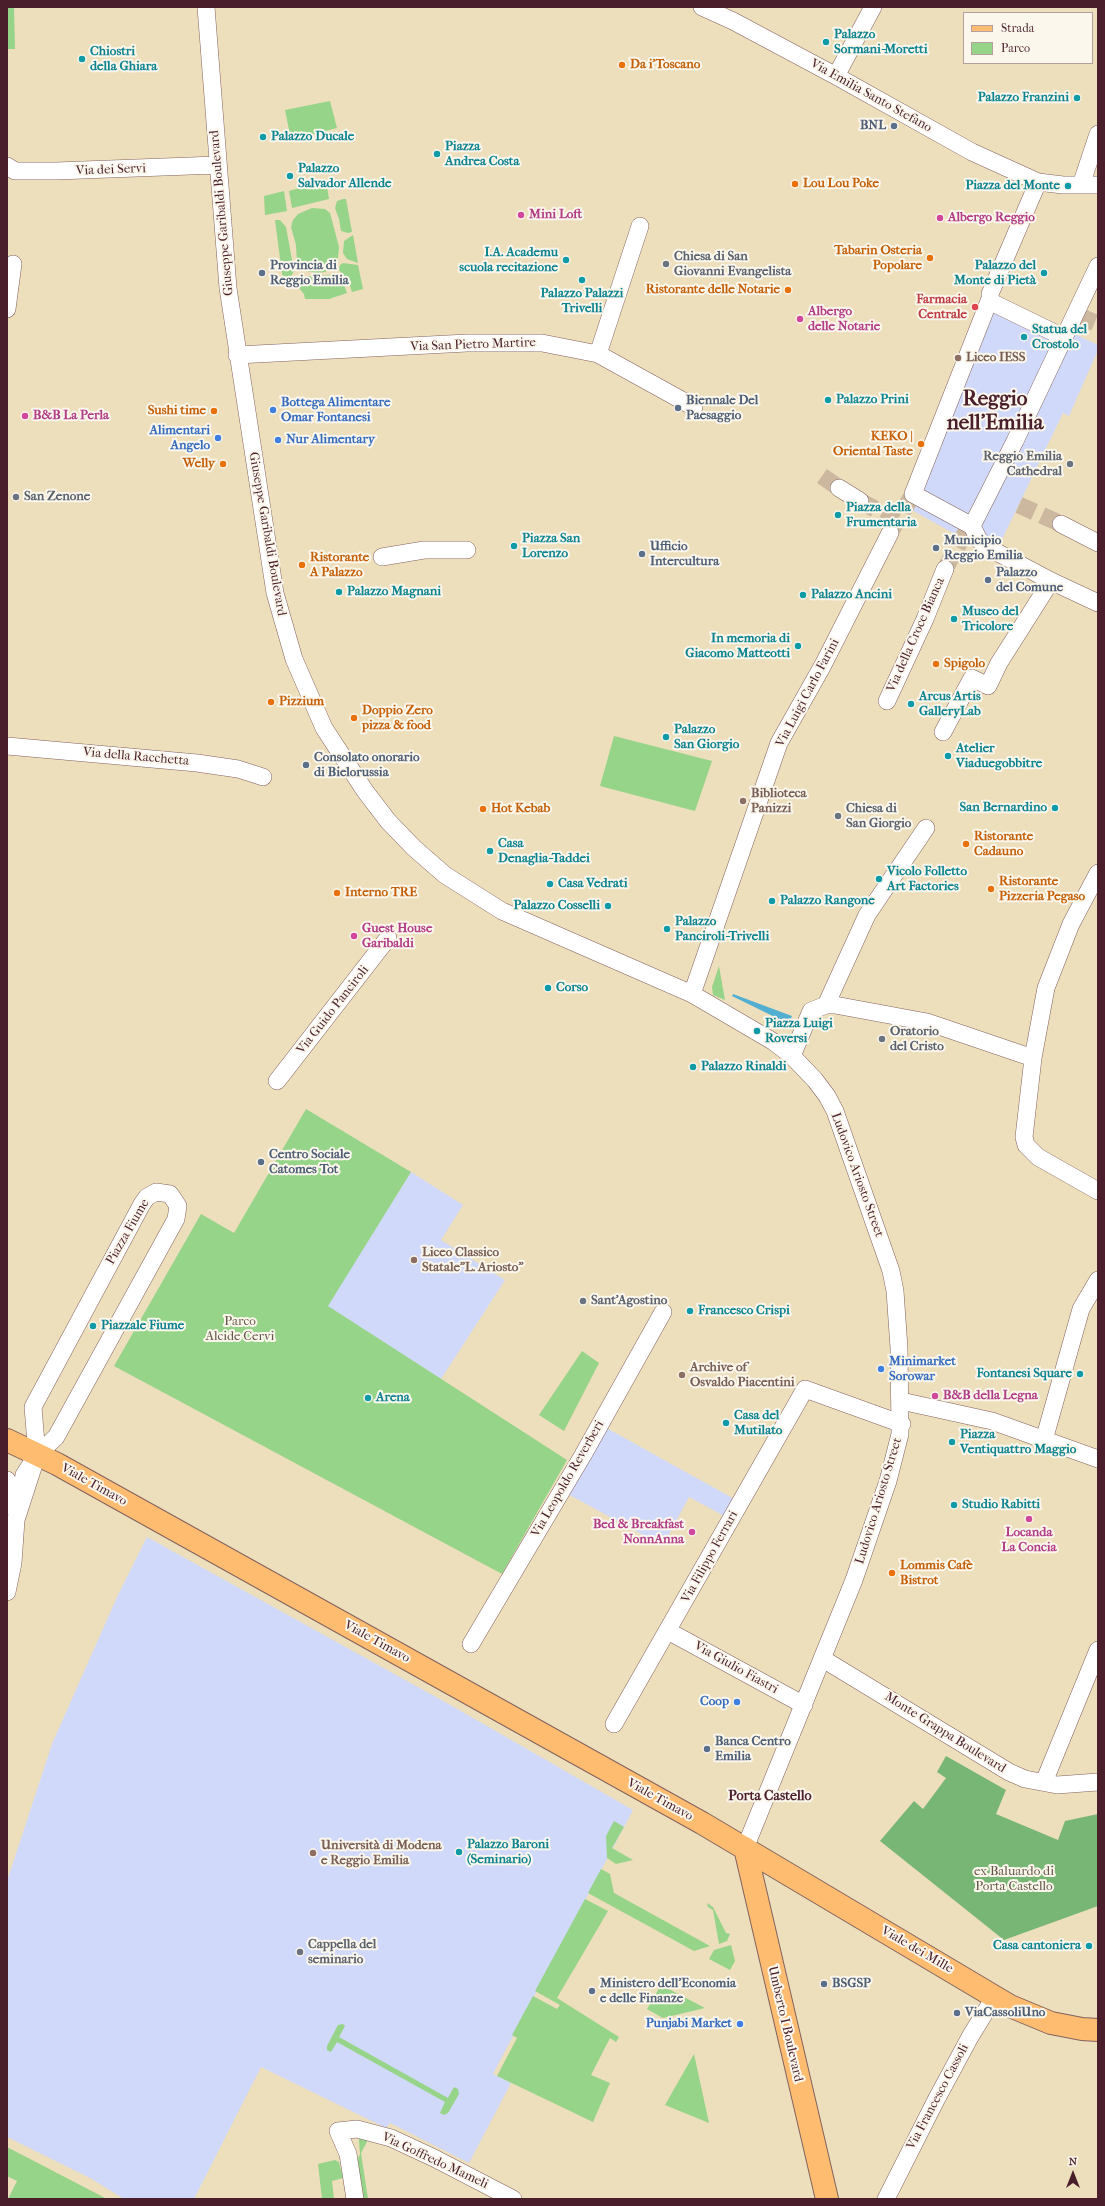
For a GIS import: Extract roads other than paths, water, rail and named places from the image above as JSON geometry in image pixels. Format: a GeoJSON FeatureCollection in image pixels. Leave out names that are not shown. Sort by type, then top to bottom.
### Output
{"type":"FeatureCollection","features":[{"type":"Feature","properties":{"kind":"main road","name":"Viale Timavo"},"geometry":{"type":"LineString","coordinates":[[7,1440],[64,1468],[745,1848]]}},
{"type":"Feature","properties":{"kind":"main road","name":"Viale dei Mille"},"geometry":{"type":"LineString","coordinates":[[745,1848],[1026,2014],[1051,2023],[1082,2029],[1098,2030]]}},
{"type":"Feature","properties":{"kind":"main road","name":"Umberto I Boulevard"},"geometry":{"type":"LineString","coordinates":[[745,1848],[827,2199]]}},
{"type":"Feature","properties":{"kind":"street","name":"Giuseppe Garibaldi Boulevard"},"geometry":{"type":"LineString","coordinates":[[206,7],[217,165],[228,288],[237,355],[275,593],[294,659],[324,728],[365,791],[394,827],[445,875],[502,911],[692,994]]}},
{"type":"Feature","properties":{"kind":"street","name":"Via Emilia Santo Stefano"},"geometry":{"type":"LineString","coordinates":[[702,7],[733,21],[836,76],[972,152],[1039,183]]}},
{"type":"Feature","properties":{"kind":"street"},"geometry":{"type":"LineString","coordinates":[[836,76],[873,7]]}},
{"type":"Feature","properties":{"kind":"street"},"geometry":{"type":"LineString","coordinates":[[1081,185],[1098,134]]}},
{"type":"Feature","properties":{"kind":"street","name":"Via dei Servi"},"geometry":{"type":"LineString","coordinates":[[11,168],[106,170],[217,165]]}},
{"type":"Feature","properties":{"kind":"street"},"geometry":{"type":"LineString","coordinates":[[990,294],[1039,183],[1098,185]]}},
{"type":"Feature","properties":{"kind":"street"},"geometry":{"type":"LineString","coordinates":[[598,354],[640,226]]}},
{"type":"Feature","properties":{"kind":"street"},"geometry":{"type":"LineString","coordinates":[[7,309],[13,264]]}},
{"type":"Feature","properties":{"kind":"street"},"geometry":{"type":"LineString","coordinates":[[972,526],[1015,441],[1063,337],[1077,316],[1098,266]]}},
{"type":"Feature","properties":{"kind":"street"},"geometry":{"type":"LineString","coordinates":[[1063,337],[989,301],[913,494],[972,526],[979,540],[996,552],[1051,581],[1098,603]]}},
{"type":"Feature","properties":{"kind":"street","name":"Via San Pietro Martire"},"geometry":{"type":"LineString","coordinates":[[237,355],[524,342],[562,345],[598,354],[694,407]]}},
{"type":"Feature","properties":{"kind":"street"},"geometry":{"type":"LineString","coordinates":[[839,488],[860,501]]}},
{"type":"Feature","properties":{"kind":"street"},"geometry":{"type":"LineString","coordinates":[[1061,524],[1098,543]]}},
{"type":"Feature","properties":{"kind":"street","name":"Via Luigi Carlo Farini"},"geometry":{"type":"LineString","coordinates":[[692,994],[780,743],[823,665],[890,533]]}},
{"type":"Feature","properties":{"kind":"street"},"geometry":{"type":"LineString","coordinates":[[382,556],[424,550],[468,550]]}},
{"type":"Feature","properties":{"kind":"street","name":"Via della Croce Bianca"},"geometry":{"type":"LineString","coordinates":[[887,701],[925,619],[945,569]]}},
{"type":"Feature","properties":{"kind":"street"},"geometry":{"type":"LineString","coordinates":[[943,732],[972,678],[988,686],[999,663],[1051,581]]}},
{"type":"Feature","properties":{"kind":"street","name":"Via della Racchetta"},"geometry":{"type":"LineString","coordinates":[[7,746],[197,763],[238,769],[263,777]]}},
{"type":"Feature","properties":{"kind":"street"},"geometry":{"type":"LineString","coordinates":[[826,1005],[867,915],[926,828]]}},
{"type":"Feature","properties":{"kind":"street"},"geometry":{"type":"LineString","coordinates":[[1098,873],[1071,924],[1046,988],[1032,1058],[1025,1128],[1026,1144],[1038,1157],[1098,1190]]}},
{"type":"Feature","properties":{"kind":"street","name":"Via Guido Panciroli"},"geometry":{"type":"LineString","coordinates":[[277,1081],[388,938]]}},
{"type":"Feature","properties":{"kind":"street","name":"Ludovico Ariosto Street"},"geometry":{"type":"LineString","coordinates":[[692,994],[774,1042],[792,1056],[815,1080],[827,1096],[834,1111],[891,1271],[895,1291],[902,1424],[888,1481],[854,1580],[745,1848]]}},
{"type":"Feature","properties":{"kind":"street"},"geometry":{"type":"LineString","coordinates":[[792,1056],[811,1011],[826,1005],[835,1005],[927,1022],[1032,1058]]}},
{"type":"Feature","properties":{"kind":"street","name":"Piazza Fiume"},"geometry":{"type":"LineString","coordinates":[[156,1192],[170,1194],[174,1197],[178,1206],[176,1219],[56,1437],[37,1455],[33,1407],[142,1204],[147,1197],[156,1192]]}},
{"type":"Feature","properties":{"kind":"street"},"geometry":{"type":"LineString","coordinates":[[1044,1440],[1081,1309],[1098,1280]]}},
{"type":"Feature","properties":{"kind":"street","name":"Via Leopoldo Reverberi"},"geometry":{"type":"LineString","coordinates":[[471,1644],[583,1455],[663,1312]]}},
{"type":"Feature","properties":{"kind":"street","name":"Via Filippo Ferrari"},"geometry":{"type":"LineString","coordinates":[[614,1724],[804,1389],[902,1424]]}},
{"type":"Feature","properties":{"kind":"street"},"geometry":{"type":"LineString","coordinates":[[901,1401],[992,1421],[1098,1459]]}},
{"type":"Feature","properties":{"kind":"street"},"geometry":{"type":"LineString","coordinates":[[16,1520],[37,1455]]}},
{"type":"Feature","properties":{"kind":"street"},"geometry":{"type":"LineString","coordinates":[[7,1480],[12,1490],[16,1520],[14,1563],[7,1592]]}},
{"type":"Feature","properties":{"kind":"street","name":"Via Giulio Fiastri"},"geometry":{"type":"LineString","coordinates":[[668,1631],[804,1705]]}},
{"type":"Feature","properties":{"kind":"street"},"geometry":{"type":"LineString","coordinates":[[1044,1782],[1098,1650]]}},
{"type":"Feature","properties":{"kind":"street","name":"Monte Grappa Boulevard"},"geometry":{"type":"LineString","coordinates":[[823,1659],[1009,1772],[1025,1779],[1069,1785],[1098,1782]]}},
{"type":"Feature","properties":{"kind":"street","name":"Via Francesco Cassoli"},"geometry":{"type":"LineString","coordinates":[[886,2199],[936,2100],[970,2037],[995,1996]]}},
{"type":"Feature","properties":{"kind":"street","name":"Via Goffredo Mameli"},"geometry":{"type":"LineString","coordinates":[[355,2199],[348,2154],[338,2131],[354,2129],[389,2137],[434,2158],[513,2199]]}},
{"type":"Feature","properties":{"kind":"water"},"geometry":{"type":"Polygon","coordinates":[[[733,994],[792,1016],[789,1024],[732,996],[733,994]]]}},
{"type":"Feature","properties":{"kind":"tunnel"},"geometry":{"type":"LineString","coordinates":[[1079,316],[1098,324]]}},
{"type":"Feature","properties":{"kind":"tunnel"},"geometry":{"type":"LineString","coordinates":[[822,476],[839,488]]}},
{"type":"Feature","properties":{"kind":"tunnel"},"geometry":{"type":"LineString","coordinates":[[890,533],[913,494]]}},
{"type":"Feature","properties":{"kind":"tunnel"},"geometry":{"type":"LineString","coordinates":[[860,501],[897,521]]}},
{"type":"Feature","properties":{"kind":"tunnel"},"geometry":{"type":"LineString","coordinates":[[1019,505],[1061,524]]}},
{"type":"Feature","properties":{"kind":"tunnel"},"geometry":{"type":"LineString","coordinates":[[945,569],[962,538],[972,526]]}},
{"type":"Feature","properties":{"kind":"place","name":"Palazzo Sormani-Moretti"},"geometry":{"type":"Point","coordinates":[826,42]}},
{"type":"Feature","properties":{"kind":"place","name":"Chiostri della Ghiara"},"geometry":{"type":"Point","coordinates":[82,59]}},
{"type":"Feature","properties":{"kind":"place","name":"Da i'Toscano"},"geometry":{"type":"Point","coordinates":[622,65]}},
{"type":"Feature","properties":{"kind":"place","name":"Palazzo Franzini"},"geometry":{"type":"Point","coordinates":[1077,98]}},
{"type":"Feature","properties":{"kind":"place","name":"BNL"},"geometry":{"type":"Point","coordinates":[894,126]}},
{"type":"Feature","properties":{"kind":"place","name":"Palazzo Ducale"},"geometry":{"type":"Point","coordinates":[263,137]}},
{"type":"Feature","properties":{"kind":"place","name":"Piazza Andrea Costa"},"geometry":{"type":"Point","coordinates":[437,154]}},
{"type":"Feature","properties":{"kind":"place","name":"Palazzo Salvador Allende"},"geometry":{"type":"Point","coordinates":[290,176]}},
{"type":"Feature","properties":{"kind":"place","name":"Lou Lou Poke"},"geometry":{"type":"Point","coordinates":[795,184]}},
{"type":"Feature","properties":{"kind":"place","name":"Piazza del Monte"},"geometry":{"type":"Point","coordinates":[1068,186]}},
{"type":"Feature","properties":{"kind":"place","name":"Mini Loft"},"geometry":{"type":"Point","coordinates":[521,215]}},
{"type":"Feature","properties":{"kind":"place","name":"Albergo Reggio"},"geometry":{"type":"Point","coordinates":[940,218]}},
{"type":"Feature","properties":{"kind":"place","name":"Tabarin Osteria Popolare"},"geometry":{"type":"Point","coordinates":[930,258]}},
{"type":"Feature","properties":{"kind":"place","name":"I.A. Academu scuola recitazione"},"geometry":{"type":"Point","coordinates":[566,260]}},
{"type":"Feature","properties":{"kind":"place","name":"Chiesa di San Giovanni Evangelista"},"geometry":{"type":"Point","coordinates":[666,264]}},
{"type":"Feature","properties":{"kind":"place","name":"Provincia di Reggio Emilia"},"geometry":{"type":"Point","coordinates":[262,273]}},
{"type":"Feature","properties":{"kind":"place","name":"Palazzo del Monte di Pietà"},"geometry":{"type":"Point","coordinates":[1044,273]}},
{"type":"Feature","properties":{"kind":"place","name":"Palazzo Palazzi Trivelli"},"geometry":{"type":"Point","coordinates":[582,280]}},
{"type":"Feature","properties":{"kind":"place","name":"Ristorante delle Notarie"},"geometry":{"type":"Point","coordinates":[788,290]}},
{"type":"Feature","properties":{"kind":"place","name":"Farmacia Centrale"},"geometry":{"type":"Point","coordinates":[975,307]}},
{"type":"Feature","properties":{"kind":"place","name":"Albergo delle Notarie"},"geometry":{"type":"Point","coordinates":[800,319]}},
{"type":"Feature","properties":{"kind":"place","name":"Statua del Crostolo"},"geometry":{"type":"Point","coordinates":[1024,337]}},
{"type":"Feature","properties":{"kind":"place","name":"Liceo IESS"},"geometry":{"type":"Point","coordinates":[958,358]}},
{"type":"Feature","properties":{"kind":"place","name":"Palazzo Prini"},"geometry":{"type":"Point","coordinates":[828,400]}},
{"type":"Feature","properties":{"kind":"place","name":"Biennale Del Paesaggio"},"geometry":{"type":"Point","coordinates":[678,408]}},
{"type":"Feature","properties":{"kind":"place","name":"Bottega Alimentare Omar Fontanesi"},"geometry":{"type":"Point","coordinates":[273,410]}},
{"type":"Feature","properties":{"kind":"place","name":"Sushi time"},"geometry":{"type":"Point","coordinates":[214,411]}},
{"type":"Feature","properties":{"kind":"place","name":"B&B La Perla"},"geometry":{"type":"Point","coordinates":[25,416]}},
{"type":"Feature","properties":{"kind":"place","name":"Alimentari Angelo"},"geometry":{"type":"Point","coordinates":[218,438]}},
{"type":"Feature","properties":{"kind":"place","name":"Nur Alimentary"},"geometry":{"type":"Point","coordinates":[278,440]}},
{"type":"Feature","properties":{"kind":"place","name":"KEKO | Oriental Taste"},"geometry":{"type":"Point","coordinates":[921,444]}},
{"type":"Feature","properties":{"kind":"place","name":"Welly"},"geometry":{"type":"Point","coordinates":[223,464]}},
{"type":"Feature","properties":{"kind":"place","name":"Reggio Emilia Cathedral"},"geometry":{"type":"Point","coordinates":[1070,464]}},
{"type":"Feature","properties":{"kind":"place","name":"San Zenone"},"geometry":{"type":"Point","coordinates":[16,497]}},
{"type":"Feature","properties":{"kind":"place","name":"Piazza della Frumentaria"},"geometry":{"type":"Point","coordinates":[838,515]}},
{"type":"Feature","properties":{"kind":"place","name":"Piazza San Lorenzo"},"geometry":{"type":"Point","coordinates":[514,546]}},
{"type":"Feature","properties":{"kind":"place","name":"Municipio Reggio Emilia"},"geometry":{"type":"Point","coordinates":[936,548]}},
{"type":"Feature","properties":{"kind":"place","name":"Ufficio Intercultura"},"geometry":{"type":"Point","coordinates":[642,554]}},
{"type":"Feature","properties":{"kind":"place","name":"Ristorante A Palazzo"},"geometry":{"type":"Point","coordinates":[302,565]}},
{"type":"Feature","properties":{"kind":"place","name":"Palazzo del Comune"},"geometry":{"type":"Point","coordinates":[988,580]}},
{"type":"Feature","properties":{"kind":"place","name":"Palazzo Magnani"},"geometry":{"type":"Point","coordinates":[339,592]}},
{"type":"Feature","properties":{"kind":"place","name":"Palazzo Ancini"},"geometry":{"type":"Point","coordinates":[803,595]}},
{"type":"Feature","properties":{"kind":"place","name":"Museo del Tricolore"},"geometry":{"type":"Point","coordinates":[954,619]}},
{"type":"Feature","properties":{"kind":"place","name":"In memoria di Giacomo Matteotti"},"geometry":{"type":"Point","coordinates":[798,646]}},
{"type":"Feature","properties":{"kind":"place","name":"Spigolo"},"geometry":{"type":"Point","coordinates":[936,664]}},
{"type":"Feature","properties":{"kind":"place","name":"Pizzium"},"geometry":{"type":"Point","coordinates":[271,702]}},
{"type":"Feature","properties":{"kind":"place","name":"Arcus Artis GalleryLab"},"geometry":{"type":"Point","coordinates":[911,704]}},
{"type":"Feature","properties":{"kind":"place","name":"Doppio Zero pizza & food"},"geometry":{"type":"Point","coordinates":[354,718]}},
{"type":"Feature","properties":{"kind":"place","name":"Palazzo San Giorgio"},"geometry":{"type":"Point","coordinates":[666,737]}},
{"type":"Feature","properties":{"kind":"place","name":"Atelier Viaduegobbitre"},"geometry":{"type":"Point","coordinates":[948,756]}},
{"type":"Feature","properties":{"kind":"place","name":"Consolato onorario di Bielorussia"},"geometry":{"type":"Point","coordinates":[306,765]}},
{"type":"Feature","properties":{"kind":"place","name":"Biblioteca Panizzi"},"geometry":{"type":"Point","coordinates":[743,801]}},
{"type":"Feature","properties":{"kind":"place","name":"San Bernardino"},"geometry":{"type":"Point","coordinates":[1055,808]}},
{"type":"Feature","properties":{"kind":"place","name":"Hot Kebab"},"geometry":{"type":"Point","coordinates":[483,809]}},
{"type":"Feature","properties":{"kind":"place","name":"Chiesa di San Giorgio"},"geometry":{"type":"Point","coordinates":[838,816]}},
{"type":"Feature","properties":{"kind":"place","name":"Ristorante Cadauno"},"geometry":{"type":"Point","coordinates":[966,844]}},
{"type":"Feature","properties":{"kind":"place","name":"Casa Denaglia-Taddei"},"geometry":{"type":"Point","coordinates":[490,851]}},
{"type":"Feature","properties":{"kind":"place","name":"Vicolo Folletto Art Factories"},"geometry":{"type":"Point","coordinates":[879,879]}},
{"type":"Feature","properties":{"kind":"place","name":"Casa Vedrati"},"geometry":{"type":"Point","coordinates":[550,884]}},
{"type":"Feature","properties":{"kind":"place","name":"Ristorante Pizzeria Pegaso"},"geometry":{"type":"Point","coordinates":[991,889]}},
{"type":"Feature","properties":{"kind":"place","name":"Interno TRE"},"geometry":{"type":"Point","coordinates":[337,893]}},
{"type":"Feature","properties":{"kind":"place","name":"Palazzo Rangone"},"geometry":{"type":"Point","coordinates":[772,901]}},
{"type":"Feature","properties":{"kind":"place","name":"Palazzo Cosselli"},"geometry":{"type":"Point","coordinates":[608,906]}},
{"type":"Feature","properties":{"kind":"place","name":"Palazzo Panciroli-Trivelli"},"geometry":{"type":"Point","coordinates":[667,929]}},
{"type":"Feature","properties":{"kind":"place","name":"Guest House Garibaldi"},"geometry":{"type":"Point","coordinates":[354,936]}},
{"type":"Feature","properties":{"kind":"place","name":"Corso"},"geometry":{"type":"Point","coordinates":[548,988]}},
{"type":"Feature","properties":{"kind":"place","name":"Piazza Luigi Roversi"},"geometry":{"type":"Point","coordinates":[757,1031]}},
{"type":"Feature","properties":{"kind":"place","name":"Oratorio del Cristo"},"geometry":{"type":"Point","coordinates":[882,1039]}},
{"type":"Feature","properties":{"kind":"place","name":"Palazzo Rinaldi"},"geometry":{"type":"Point","coordinates":[693,1067]}},
{"type":"Feature","properties":{"kind":"place","name":"Centro Sociale Catomes Tot"},"geometry":{"type":"Point","coordinates":[261,1162]}},
{"type":"Feature","properties":{"kind":"place","name":"Liceo Classico Statale\"L. Ariosto\""},"geometry":{"type":"Point","coordinates":[414,1260]}},
{"type":"Feature","properties":{"kind":"place","name":"Sant'Agostino"},"geometry":{"type":"Point","coordinates":[583,1301]}},
{"type":"Feature","properties":{"kind":"place","name":"Francesco Crispi"},"geometry":{"type":"Point","coordinates":[690,1311]}},
{"type":"Feature","properties":{"kind":"place","name":"Piazzale Fiume"},"geometry":{"type":"Point","coordinates":[93,1326]}},
{"type":"Feature","properties":{"kind":"place","name":"Minimarket Sorowar"},"geometry":{"type":"Point","coordinates":[881,1369]}},
{"type":"Feature","properties":{"kind":"place","name":"Fontanesi Square"},"geometry":{"type":"Point","coordinates":[1080,1374]}},
{"type":"Feature","properties":{"kind":"place","name":"Archive of Osvaldo Piacentini"},"geometry":{"type":"Point","coordinates":[682,1375]}},
{"type":"Feature","properties":{"kind":"place","name":"B&B della Legna"},"geometry":{"type":"Point","coordinates":[935,1396]}},
{"type":"Feature","properties":{"kind":"place","name":"Arena"},"geometry":{"type":"Point","coordinates":[368,1398]}},
{"type":"Feature","properties":{"kind":"place","name":"Casa del Mutilato"},"geometry":{"type":"Point","coordinates":[726,1423]}},
{"type":"Feature","properties":{"kind":"place","name":"Piazza Ventiquattro Maggio"},"geometry":{"type":"Point","coordinates":[952,1442]}},
{"type":"Feature","properties":{"kind":"place","name":"Studio Rabitti"},"geometry":{"type":"Point","coordinates":[954,1505]}},
{"type":"Feature","properties":{"kind":"place","name":"Locanda La Concia"},"geometry":{"type":"Point","coordinates":[1029,1519]}},
{"type":"Feature","properties":{"kind":"place","name":"Bed & Breakfast NonnAnna"},"geometry":{"type":"Point","coordinates":[692,1532]}},
{"type":"Feature","properties":{"kind":"place","name":"Lommis Cafè Bistrot"},"geometry":{"type":"Point","coordinates":[892,1573]}},
{"type":"Feature","properties":{"kind":"place","name":"Coop"},"geometry":{"type":"Point","coordinates":[737,1702]}},
{"type":"Feature","properties":{"kind":"place","name":"Banca Centro Emilia"},"geometry":{"type":"Point","coordinates":[707,1749]}},
{"type":"Feature","properties":{"kind":"place","name":"Palazzo Baroni (Seminario)"},"geometry":{"type":"Point","coordinates":[459,1852]}},
{"type":"Feature","properties":{"kind":"place","name":"Università di Modena e Reggio Emilia"},"geometry":{"type":"Point","coordinates":[313,1853]}},
{"type":"Feature","properties":{"kind":"place","name":"Casa cantoniera"},"geometry":{"type":"Point","coordinates":[1089,1946]}},
{"type":"Feature","properties":{"kind":"place","name":"Cappella del seminario"},"geometry":{"type":"Point","coordinates":[300,1952]}},
{"type":"Feature","properties":{"kind":"place","name":"BSGSP"},"geometry":{"type":"Point","coordinates":[824,1984]}},
{"type":"Feature","properties":{"kind":"place","name":"Ministero dell'Economia e delle Finanze"},"geometry":{"type":"Point","coordinates":[592,1991]}},
{"type":"Feature","properties":{"kind":"place","name":"ViaCassoliUno"},"geometry":{"type":"Point","coordinates":[957,2013]}},
{"type":"Feature","properties":{"kind":"place","name":"Punjabi Market"},"geometry":{"type":"Point","coordinates":[740,2024]}},
{"type":"Feature","properties":{"kind":"district","name":"Reggio nell'Emilia"},"geometry":{"type":"Point","coordinates":[995,412]}},
{"type":"Feature","properties":{"kind":"district","name":"Porta Castello"},"geometry":{"type":"Point","coordinates":[770,1797]}},
{"type":"Feature","properties":{"kind":"park label","name":"Parco Alcide Cervi"},"geometry":{"type":"Point","coordinates":[240,1330]}},
{"type":"Feature","properties":{"kind":"park label","name":"ex Baluardo di Porta Castello"},"geometry":{"type":"Point","coordinates":[1014,1880]}}]}
